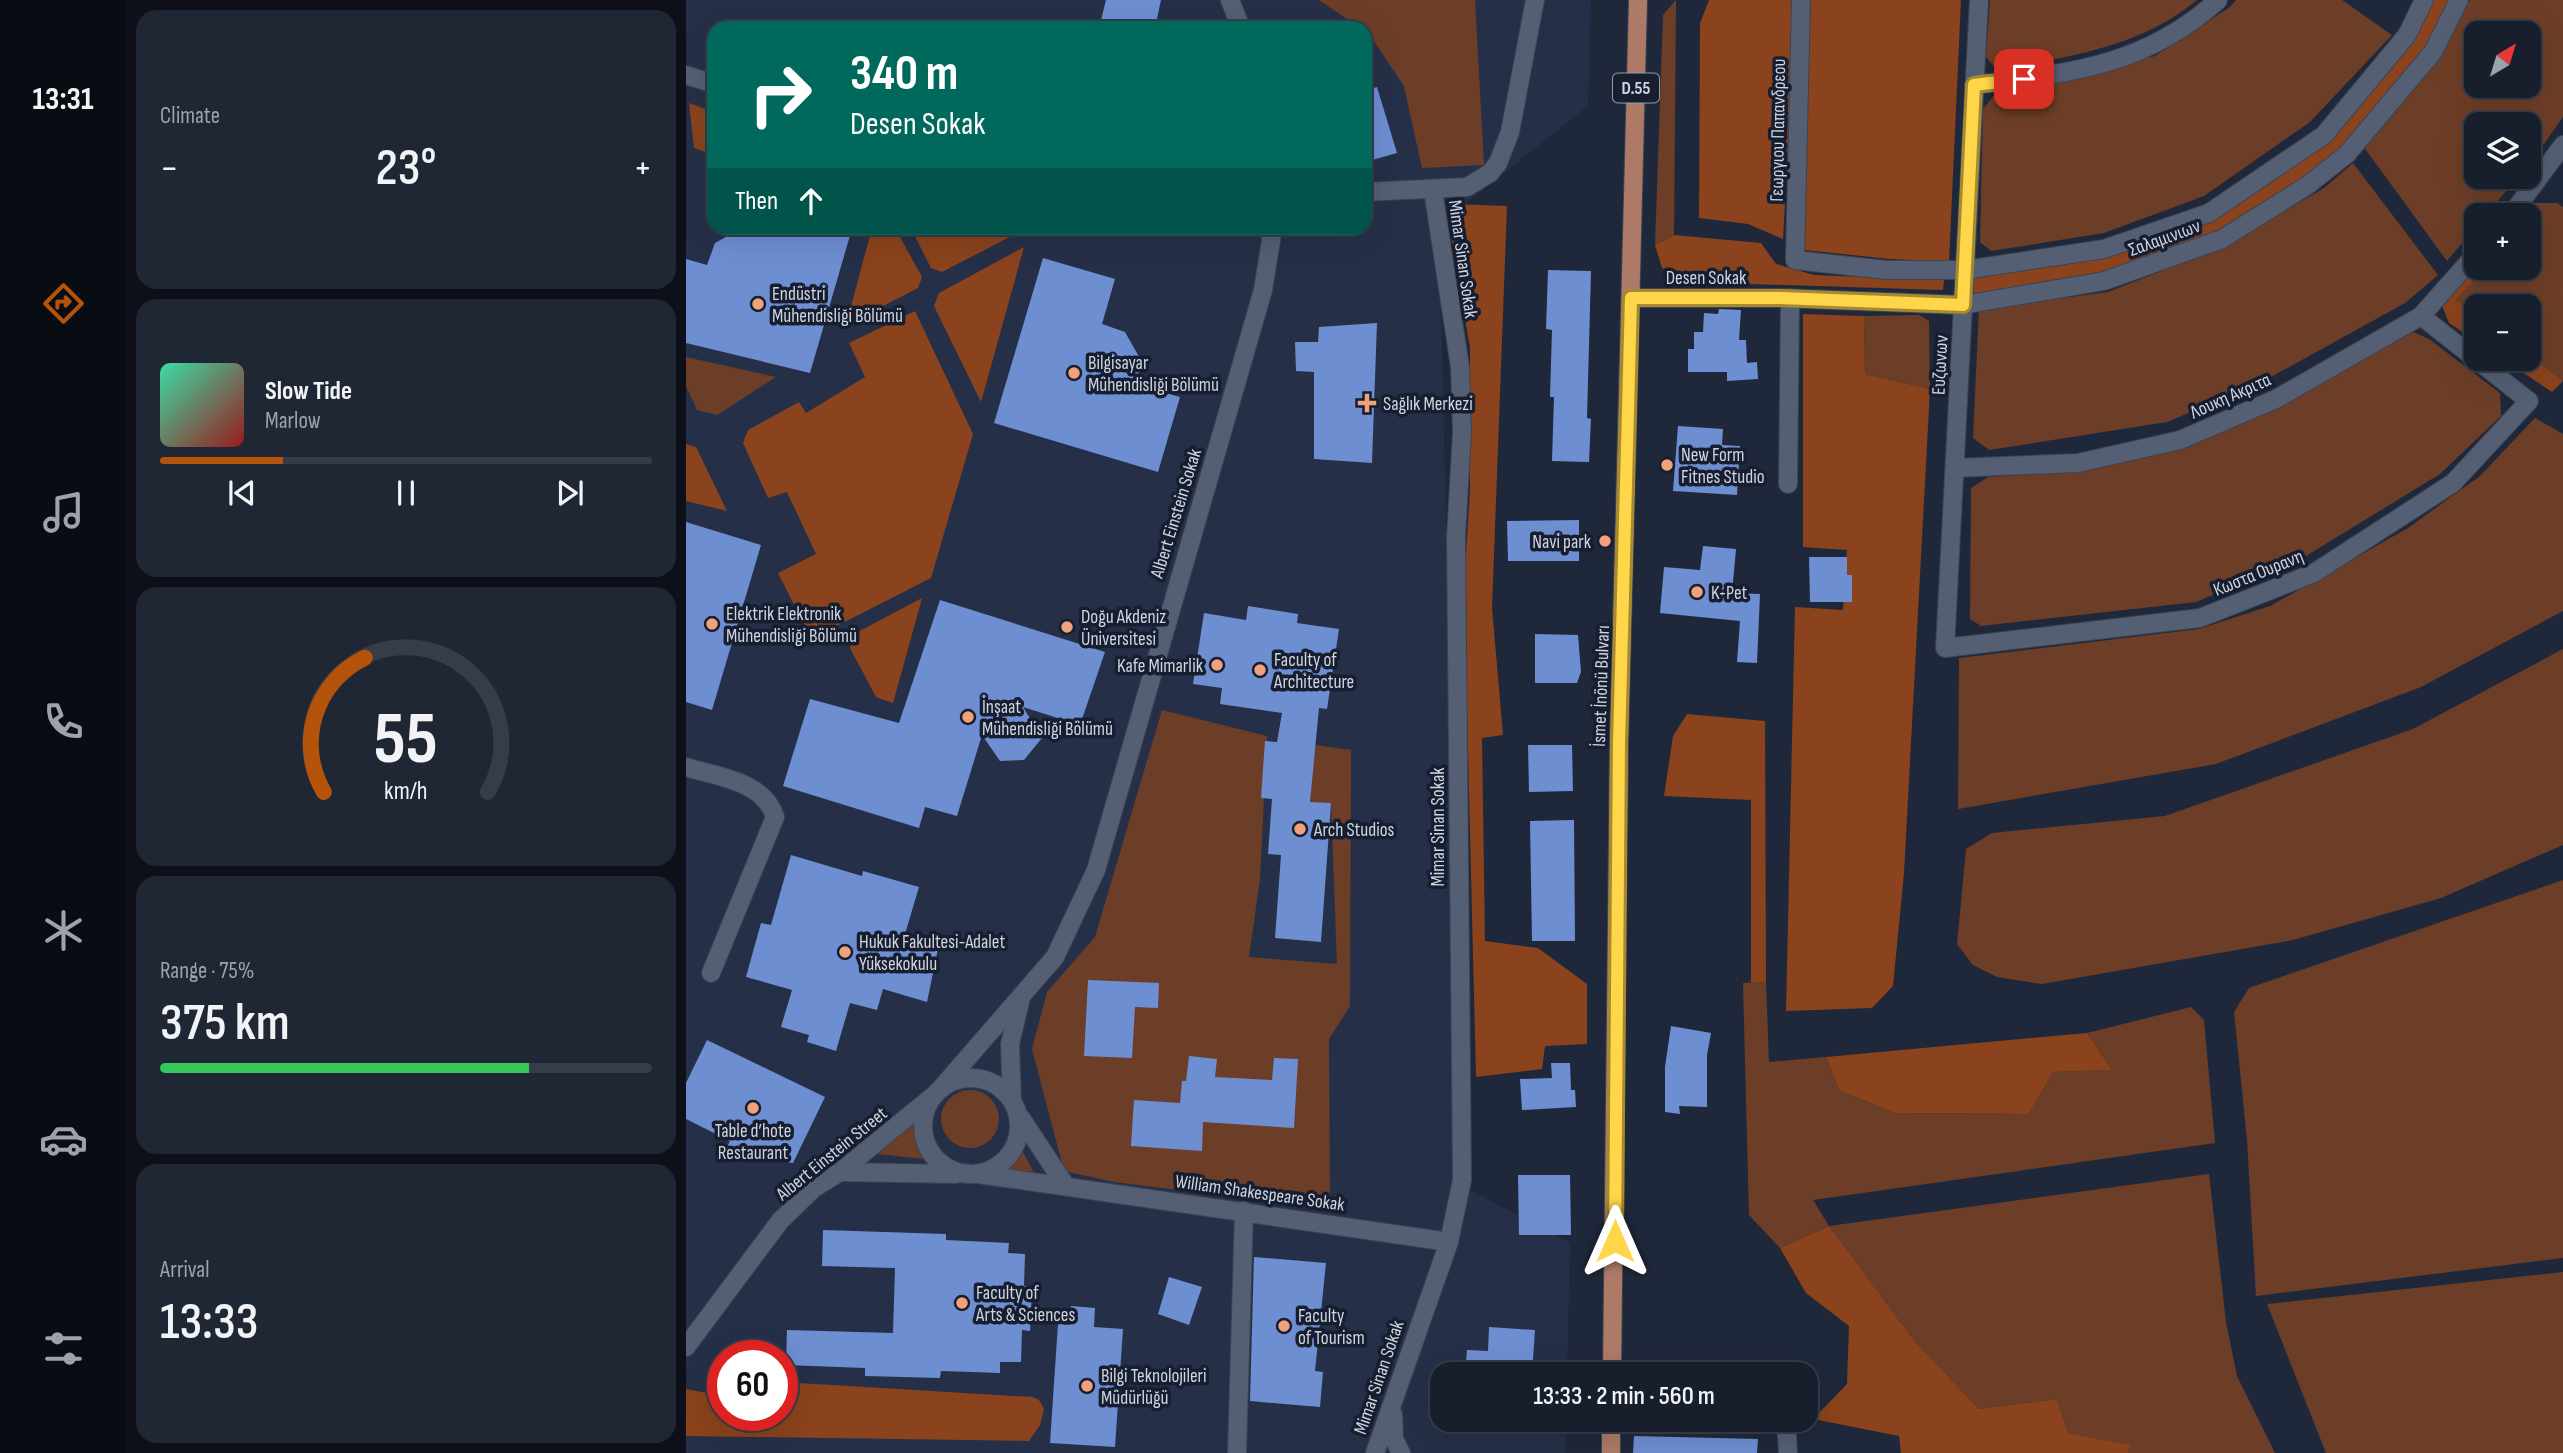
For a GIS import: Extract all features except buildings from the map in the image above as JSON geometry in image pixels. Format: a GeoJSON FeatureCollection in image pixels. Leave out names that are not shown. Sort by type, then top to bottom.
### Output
{"type":"FeatureCollection","features":[{"type":"Feature","properties":{"kind":"main road","name":"İsmet İnönü Bulvarı"},"geometry":{"type":"LineString","coordinates":[[1612,1362],[1619,743],[1638,0]]}},
{"type":"Feature","properties":{"kind":"main road"},"geometry":{"type":"LineString","coordinates":[[1611,1432],[1611,1453]]}},
{"type":"Feature","properties":{"kind":"street"},"geometry":{"type":"LineString","coordinates":[[1230,0],[1238,21]]}},
{"type":"Feature","properties":{"kind":"street"},"geometry":{"type":"LineString","coordinates":[[1372,192],[1467,187],[1490,173],[1499,163],[1510,132],[1535,0]]}},
{"type":"Feature","properties":{"kind":"street","name":"Γεωργιου Παπανδρεου"},"geometry":{"type":"LineString","coordinates":[[1795,260],[1801,0]]}},
{"type":"Feature","properties":{"kind":"street","name":"Ευζωνων"},"geometry":{"type":"LineString","coordinates":[[1945,648],[1979,0]]}},
{"type":"Feature","properties":{"kind":"street"},"geometry":{"type":"LineString","coordinates":[[1974,85],[2075,72],[2147,50],[2198,18],[2218,0]]}},
{"type":"Feature","properties":{"kind":"street","name":"Σαλαμινιων"},"geometry":{"type":"LineString","coordinates":[[1795,260],[1886,270],[1965,270],[2104,249],[2209,213],[2324,135],[2407,35],[2424,0]]}},
{"type":"Feature","properties":{"kind":"street","name":"Σαλαμινιων"},"geometry":{"type":"LineString","coordinates":[[1785,298],[1963,305],[2104,281],[2222,239],[2308,185],[2347,154],[2433,52],[2459,0]]}},
{"type":"Feature","properties":{"kind":"street"},"geometry":{"type":"LineString","coordinates":[[686,75],[707,82]]}},
{"type":"Feature","properties":{"kind":"street"},"geometry":{"type":"LineString","coordinates":[[2520,203],[2563,145]]}},
{"type":"Feature","properties":{"kind":"street","name":"Mimar Sinan Sokak"},"geometry":{"type":"LineString","coordinates":[[1375,1453],[1449,1242],[1462,1180],[1456,537],[1462,432],[1460,367],[1433,190]]}},
{"type":"Feature","properties":{"kind":"street","name":"Albert Einstein Sokak"},"geometry":{"type":"LineString","coordinates":[[1023,995],[1055,957],[1096,870],[1172,596],[1263,290],[1272,235]]}},
{"type":"Feature","properties":{"kind":"street","name":"Λουκη Ακριτα"},"geometry":{"type":"LineString","coordinates":[[1955,468],[2078,463],[2180,440],[2276,399],[2421,316],[2464,268]]}},
{"type":"Feature","properties":{"kind":"street","name":"Desen Sokak"},"geometry":{"type":"LineString","coordinates":[[1631,298],[1785,298]]}},
{"type":"Feature","properties":{"kind":"street"},"geometry":{"type":"LineString","coordinates":[[1785,298],[1788,484]]}},
{"type":"Feature","properties":{"kind":"street","name":"Κωστα Ουρανη"},"geometry":{"type":"LineString","coordinates":[[1945,648],[2200,618],[2314,573],[2453,483],[2529,401],[2421,316]]}},
{"type":"Feature","properties":{"kind":"street"},"geometry":{"type":"LineString","coordinates":[[686,766],[753,788],[764,796],[775,817],[711,973]]}},
{"type":"Feature","properties":{"kind":"street"},"geometry":{"type":"LineString","coordinates":[[1023,995],[1010,1044],[1015,1106],[1018,1139],[1012,1152],[1003,1162],[972,1174],[943,1165],[927,1145],[923,1120],[938,1092],[968,1077],[981,1078],[993,1083],[1015,1106],[1031,1137],[1065,1185]]}},
{"type":"Feature","properties":{"kind":"street","name":"Albert Einstein Street"},"geometry":{"type":"LineString","coordinates":[[686,1347],[780,1221],[814,1188],[840,1172],[938,1092],[1023,995]]}},
{"type":"Feature","properties":{"kind":"street","name":"William Shakespeare Sokak"},"geometry":{"type":"LineString","coordinates":[[840,1172],[972,1174],[1065,1185],[1449,1242]]}},
{"type":"Feature","properties":{"kind":"street"},"geometry":{"type":"LineString","coordinates":[[1237,1453],[1244,1211]]}},
{"type":"Feature","properties":{"kind":"street"},"geometry":{"type":"LineString","coordinates":[[1392,1407],[1394,1439],[1401,1453]]}},
{"type":"Feature","properties":{"kind":"street"},"geometry":{"type":"LineString","coordinates":[[1787,1432],[1788,1453]]}},
{"type":"Feature","properties":{"kind":"shaded area","name":"Doğu Akdeniz Üniversitesi"},"geometry":{"type":"Polygon","coordinates":[[[686,0],[1591,0],[1588,106],[1442,222],[1439,228],[1458,1026],[1459,1184],[1570,1243],[1567,1362],[1430,1362],[1430,1432],[1566,1432],[1565,1453],[686,1453],[686,0]]]}},
{"type":"Feature","properties":{"kind":"shaded area"},"geometry":{"type":"Polygon","coordinates":[[[1319,0],[1475,0],[1484,165],[1422,168],[1404,86],[1372,38],[1372,21],[1350,21],[1319,0]]]}},
{"type":"Feature","properties":{"kind":"shaded area"},"geometry":{"type":"Polygon","coordinates":[[[1676,0],[1674,235],[1655,245],[1663,15],[1676,0]]]}},
{"type":"Feature","properties":{"kind":"shaded area"},"geometry":{"type":"Polygon","coordinates":[[[1709,0],[1796,0],[1783,239],[1748,224],[1699,218],[1700,23],[1709,0]]]}},
{"type":"Feature","properties":{"kind":"shaded area"},"geometry":{"type":"Polygon","coordinates":[[[1809,0],[1961,0],[1949,262],[1804,250],[1809,0]]]}},
{"type":"Feature","properties":{"kind":"shaded area"},"geometry":{"type":"Polygon","coordinates":[[[1990,0],[2197,0],[2175,16],[2127,40],[2076,55],[1996,69],[1986,57],[1990,0]]]}},
{"type":"Feature","properties":{"kind":"shaded area"},"geometry":{"type":"Polygon","coordinates":[[[2236,0],[2342,0],[2392,35],[2310,122],[2204,196],[2104,233],[1991,251],[1980,242],[1983,109],[1995,94],[2155,56],[2230,7],[2236,0]]]}},
{"type":"Feature","properties":{"kind":"shaded area"},"geometry":{"type":"Polygon","coordinates":[[[2424,0],[2459,0],[2433,52],[2347,154],[2222,239],[2104,281],[1963,305],[1965,270],[2104,249],[2209,213],[2324,135],[2424,0]]]}},
{"type":"Feature","properties":{"kind":"shaded area"},"geometry":{"type":"Polygon","coordinates":[[[2470,0],[2563,0],[2563,117],[2541,148],[2541,112],[2464,112],[2464,189],[2508,189],[2496,203],[2464,203],[2464,240],[2447,261],[2363,146],[2438,59],[2470,0]]]}},
{"type":"Feature","properties":{"kind":"shaded area"},"geometry":{"type":"Polygon","coordinates":[[[689,103],[707,109],[707,153],[694,148],[689,103]]]}},
{"type":"Feature","properties":{"kind":"shaded area"},"geometry":{"type":"Polygon","coordinates":[[[2353,163],[2438,275],[2405,303],[2260,383],[2167,422],[1989,450],[1973,438],[1979,309],[2108,292],[2225,246],[2324,188],[2353,163]]]}},
{"type":"Feature","properties":{"kind":"shaded area"},"geometry":{"type":"Polygon","coordinates":[[[2541,203],[2557,203],[2563,207],[2563,381],[2541,364],[2541,294],[2464,294],[2464,306],[2456,300],[2475,280],[2541,280],[2541,203]]]}},
{"type":"Feature","properties":{"kind":"shaded area"},"geometry":{"type":"Polygon","coordinates":[[[1450,204],[1507,206],[1492,608],[1503,735],[1482,738],[1485,941],[1538,948],[1587,984],[1587,1044],[1545,1046],[1542,1069],[1476,1077],[1464,587],[1470,490],[1470,348],[1451,235],[1450,204]]]}},
{"type":"Feature","properties":{"kind":"shaded area"},"geometry":{"type":"Polygon","coordinates":[[[870,235],[899,235],[922,277],[918,288],[846,325],[870,235]]]}},
{"type":"Feature","properties":{"kind":"shaded area"},"geometry":{"type":"Polygon","coordinates":[[[914,235],[1013,235],[942,272],[931,268],[914,235]]]}},
{"type":"Feature","properties":{"kind":"shaded area"},"geometry":{"type":"Polygon","coordinates":[[[1674,235],[1761,243],[1776,264],[1814,275],[1944,280],[1943,290],[1687,282],[1662,268],[1655,245],[1674,235]]]}},
{"type":"Feature","properties":{"kind":"shaded area"},"geometry":{"type":"Polygon","coordinates":[[[1024,247],[981,402],[934,306],[939,293],[1024,247]]]}},
{"type":"Feature","properties":{"kind":"shaded area"},"geometry":{"type":"Polygon","coordinates":[[[2464,278],[2475,280],[2456,300],[2464,306],[2464,333],[2449,323],[2441,303],[2464,278]]]}},
{"type":"Feature","properties":{"kind":"shaded area"},"geometry":{"type":"Polygon","coordinates":[[[915,311],[973,434],[931,578],[821,634],[807,630],[778,573],[816,554],[787,492],[768,498],[743,443],[748,430],[799,402],[806,413],[865,377],[849,343],[915,311]]]}},
{"type":"Feature","properties":{"kind":"shaded area"},"geometry":{"type":"Polygon","coordinates":[[[1803,314],[1864,316],[1865,374],[1930,389],[1904,873],[1893,986],[1872,1008],[1786,1011],[1795,607],[1843,610],[1847,550],[1803,547],[1803,314]]]}},
{"type":"Feature","properties":{"kind":"shaded area"},"geometry":{"type":"Polygon","coordinates":[[[1919,315],[1929,321],[1930,389],[1865,374],[1864,316],[1919,315]]]}},
{"type":"Feature","properties":{"kind":"shaded area"},"geometry":{"type":"Polygon","coordinates":[[[2413,332],[2429,339],[2464,366],[2464,371],[2471,371],[2500,393],[2501,416],[2440,474],[2306,556],[2196,602],[1981,626],[1970,619],[1971,488],[1988,477],[2078,471],[2191,444],[2413,332]]]}},
{"type":"Feature","properties":{"kind":"shaded area"},"geometry":{"type":"Polygon","coordinates":[[[686,357],[776,377],[717,415],[697,410],[686,386],[686,357]]]}},
{"type":"Feature","properties":{"kind":"shaded area"},"geometry":{"type":"Polygon","coordinates":[[[2541,364],[2563,381],[2552,392],[2521,371],[2541,371],[2541,364]]]}},
{"type":"Feature","properties":{"kind":"shaded area"},"geometry":{"type":"Polygon","coordinates":[[[2535,418],[2563,434],[2563,611],[2421,687],[2216,764],[1958,809],[1959,658],[2199,629],[2270,606],[2408,528],[2480,476],[2535,418]]]}},
{"type":"Feature","properties":{"kind":"shaded area"},"geometry":{"type":"Polygon","coordinates":[[[686,444],[696,447],[727,511],[686,501],[686,444]]]}},
{"type":"Feature","properties":{"kind":"shaded area"},"geometry":{"type":"Polygon","coordinates":[[[922,598],[893,703],[876,697],[850,648],[854,634],[922,598]]]}},
{"type":"Feature","properties":{"kind":"shaded area"},"geometry":{"type":"Polygon","coordinates":[[[2563,649],[2563,845],[2441,898],[2293,940],[2042,984],[1997,977],[1973,965],[1957,944],[1966,849],[1992,833],[2165,816],[2413,729],[2563,649]]]}},
{"type":"Feature","properties":{"kind":"shaded area"},"geometry":{"type":"Polygon","coordinates":[[[1162,710],[1267,736],[1260,879],[1249,957],[1337,964],[1331,804],[1310,802],[1314,745],[1351,750],[1350,1006],[1329,1039],[1330,1209],[1114,1182],[1064,1171],[1032,1049],[1047,992],[1095,937],[1162,710]]]}},
{"type":"Feature","properties":{"kind":"shaded area"},"geometry":{"type":"Polygon","coordinates":[[[1687,714],[1765,721],[1766,982],[1751,983],[1751,800],[1664,796],[1673,736],[1687,714]]]}},
{"type":"Feature","properties":{"kind":"shaded area"},"geometry":{"type":"Polygon","coordinates":[[[2563,880],[2563,1258],[2256,1296],[2247,1140],[2234,1012],[2249,988],[2563,880]]]}},
{"type":"Feature","properties":{"kind":"shaded area"},"geometry":{"type":"Polygon","coordinates":[[[1766,982],[1769,1062],[1826,1057],[1839,1090],[1895,1113],[2029,1114],[2053,1072],[2112,1070],[2087,1033],[2191,1007],[2204,1020],[2215,1143],[1813,1200],[1829,1226],[1780,1248],[1749,1215],[1743,983],[1766,982]]]}},
{"type":"Feature","properties":{"kind":"shaded area"},"geometry":{"type":"Polygon","coordinates":[[[2087,1033],[2112,1070],[2053,1072],[2029,1114],[1895,1113],[1839,1090],[1826,1057],[2087,1033]]]}},
{"type":"Feature","properties":{"kind":"shaded area"},"geometry":{"type":"Polygon","coordinates":[[[970,1090],[986,1095],[994,1103],[999,1119],[994,1135],[986,1143],[970,1148],[954,1143],[946,1135],[941,1119],[946,1103],[954,1095],[970,1090]]]}},
{"type":"Feature","properties":{"kind":"shaded area"},"geometry":{"type":"Polygon","coordinates":[[[916,1116],[917,1139],[933,1160],[878,1154],[916,1116]]]}},
{"type":"Feature","properties":{"kind":"shaded area"},"geometry":{"type":"Polygon","coordinates":[[[1019,1144],[1034,1173],[1001,1169],[1019,1144]]]}},
{"type":"Feature","properties":{"kind":"shaded area"},"geometry":{"type":"Polygon","coordinates":[[[2209,1174],[2226,1322],[2237,1376],[2275,1453],[2128,1453],[2129,1445],[2068,1433],[2057,1399],[1979,1409],[1913,1339],[1829,1226],[2209,1174]]]}},
{"type":"Feature","properties":{"kind":"shaded area"},"geometry":{"type":"Polygon","coordinates":[[[1829,1226],[1913,1339],[1979,1409],[2057,1399],[2068,1433],[2130,1445],[2128,1453],[1901,1453],[1899,1436],[1818,1420],[1818,1414],[1847,1384],[1849,1326],[1806,1293],[1780,1248],[1829,1226]]]}},
{"type":"Feature","properties":{"kind":"shaded area"},"geometry":{"type":"Polygon","coordinates":[[[2563,1272],[2563,1453],[2326,1453],[2267,1304],[2563,1272]]]}},
{"type":"Feature","properties":{"kind":"shaded area"},"geometry":{"type":"Polygon","coordinates":[[[798,1383],[1032,1397],[1039,1400],[1044,1409],[1040,1425],[1029,1441],[686,1436],[686,1389],[707,1393],[707,1431],[798,1431],[798,1383]]]}},
{"type":"Feature","properties":{"kind":"place","name":"Endüstri Mühendisliği Bölümü"},"geometry":{"type":"Point","coordinates":[758,304]}},
{"type":"Feature","properties":{"kind":"place","name":"Bilgisayar Mühendisliği Bölümü"},"geometry":{"type":"Point","coordinates":[1074,373]}},
{"type":"Feature","properties":{"kind":"place","name":"Sağlık Merkezi"},"geometry":{"type":"Point","coordinates":[1367,403]}},
{"type":"Feature","properties":{"kind":"place","name":"New Form Fitnes Studio"},"geometry":{"type":"Point","coordinates":[1667,465]}},
{"type":"Feature","properties":{"kind":"place","name":"Navi park"},"geometry":{"type":"Point","coordinates":[1605,541]}},
{"type":"Feature","properties":{"kind":"place","name":"K-Pet"},"geometry":{"type":"Point","coordinates":[1697,592]}},
{"type":"Feature","properties":{"kind":"place","name":"Elektrik Elektronik Mühendisliği Bölümü"},"geometry":{"type":"Point","coordinates":[712,624]}},
{"type":"Feature","properties":{"kind":"place","name":"Doğu Akdeniz Üniversitesi"},"geometry":{"type":"Point","coordinates":[1067,627]}},
{"type":"Feature","properties":{"kind":"place","name":"Kafe Mimarlik"},"geometry":{"type":"Point","coordinates":[1217,665]}},
{"type":"Feature","properties":{"kind":"place","name":"Faculty of Architecture"},"geometry":{"type":"Point","coordinates":[1260,670]}},
{"type":"Feature","properties":{"kind":"place","name":"İnşaat Mühendisliği Bölümü"},"geometry":{"type":"Point","coordinates":[968,717]}},
{"type":"Feature","properties":{"kind":"place","name":"Arch Studios"},"geometry":{"type":"Point","coordinates":[1300,829]}},
{"type":"Feature","properties":{"kind":"place","name":"Hukuk Fakultesi-Adalet Yüksekokulu"},"geometry":{"type":"Point","coordinates":[845,952]}},
{"type":"Feature","properties":{"kind":"place","name":"Table d’hote Restaurant"},"geometry":{"type":"Point","coordinates":[753,1108]}},
{"type":"Feature","properties":{"kind":"place","name":"Faculty of Arts & Sciences"},"geometry":{"type":"Point","coordinates":[962,1303]}},
{"type":"Feature","properties":{"kind":"place","name":"Faculty of Tourism"},"geometry":{"type":"Point","coordinates":[1284,1326]}},
{"type":"Feature","properties":{"kind":"place","name":"Bilgi Teknolojileri Müdürlüğü"},"geometry":{"type":"Point","coordinates":[1087,1386]}},
{"type":"Feature","properties":{"kind":"route"},"geometry":{"type":"LineString","coordinates":[[1615,1241],[1619,743],[1631,298],[1780,298],[1963,305],[1974,85],[2024,79]]}}]}
